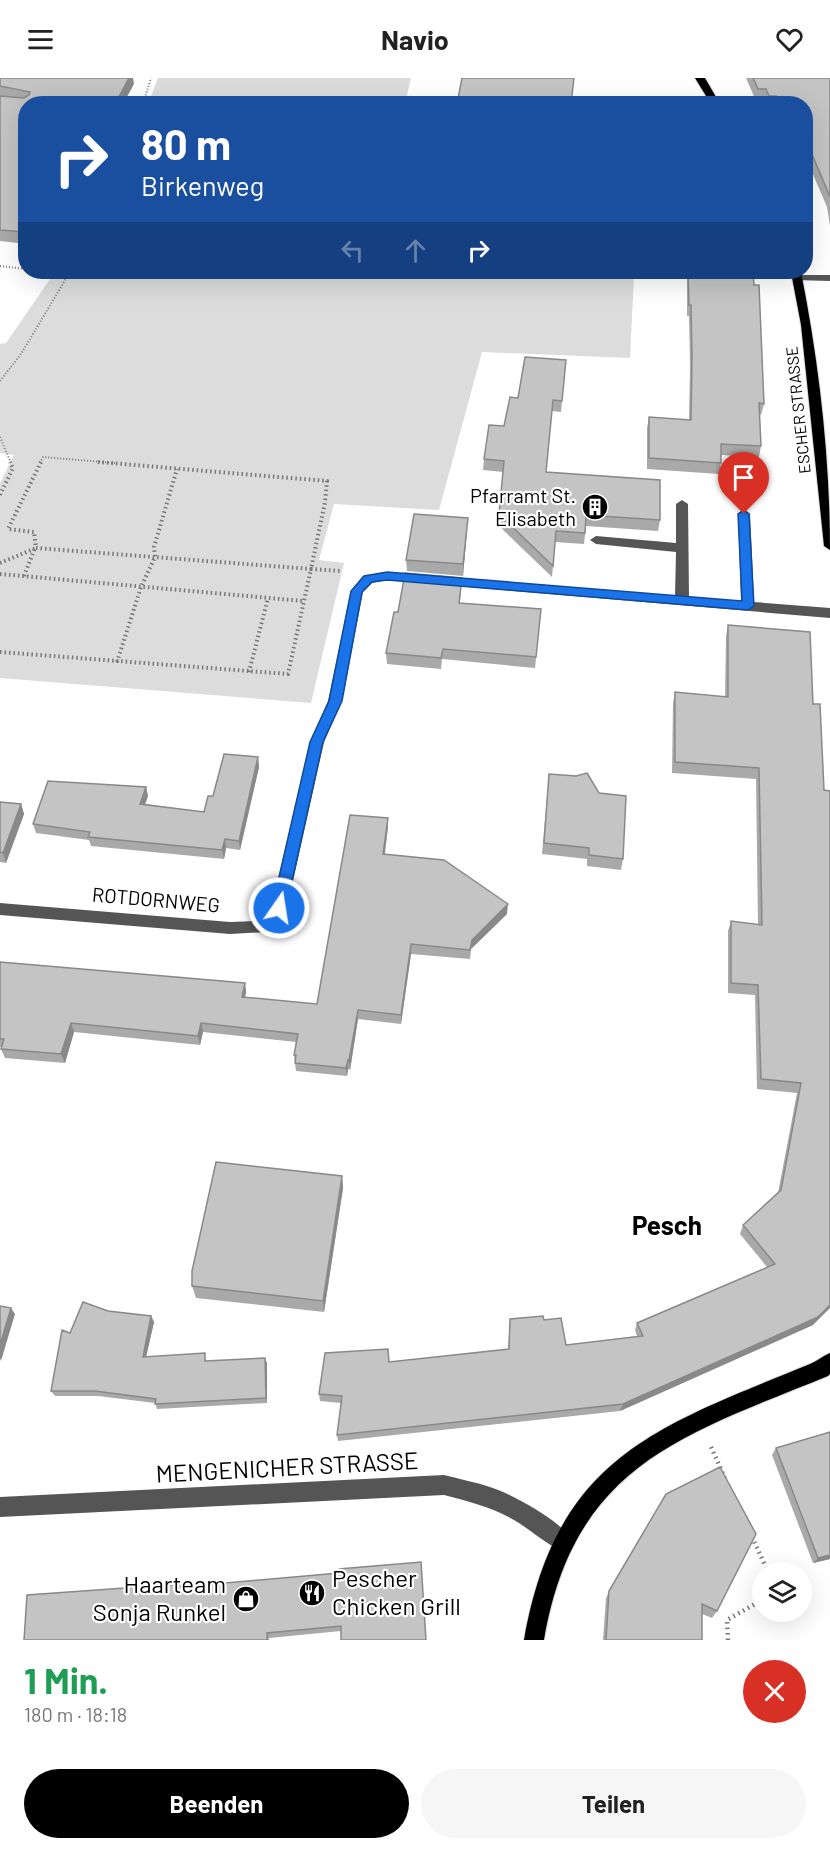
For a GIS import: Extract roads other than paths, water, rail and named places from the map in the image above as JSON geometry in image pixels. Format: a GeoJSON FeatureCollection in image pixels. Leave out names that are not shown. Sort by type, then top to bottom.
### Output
{"type":"FeatureCollection","features":[{"type":"Feature","properties":{"kind":"main road"},"geometry":{"type":"LineString","coordinates":[[700,78],[711,96]]}},
{"type":"Feature","properties":{"kind":"main road","name":"ESCHER STRASSE"},"geometry":{"type":"LineString","coordinates":[[798,279],[806,325],[830,546]]}},
{"type":"Feature","properties":{"kind":"main road"},"geometry":{"type":"LineString","coordinates":[[534,1640],[539,1604],[562,1541],[601,1486],[625,1464],[674,1434],[750,1398],[821,1369],[830,1362]]}},
{"type":"Feature","properties":{"kind":"street"},"geometry":{"type":"LineString","coordinates":[[813,276],[830,278]]}},
{"type":"Feature","properties":{"kind":"street"},"geometry":{"type":"LineString","coordinates":[[681,504],[682,600],[830,613]]}},
{"type":"Feature","properties":{"kind":"street"},"geometry":{"type":"LineString","coordinates":[[744,514],[748,606]]}},
{"type":"Feature","properties":{"kind":"street"},"geometry":{"type":"LineString","coordinates":[[596,540],[682,548]]}},
{"type":"Feature","properties":{"kind":"street","name":"ROTDORNWEG"},"geometry":{"type":"LineString","coordinates":[[0,909],[230,928],[262,927],[279,908],[317,742],[335,701],[357,591],[368,579],[387,576],[682,600]]}},
{"type":"Feature","properties":{"kind":"street","name":"MENGENICHER STRASSE"},"geometry":{"type":"LineString","coordinates":[[0,1507],[444,1485],[491,1497],[525,1515],[562,1541]]}},
{"type":"Feature","properties":{"kind":"place","name":"Pfarramt St. Elisabeth"},"geometry":{"type":"Point","coordinates":[595,507]}},
{"type":"Feature","properties":{"kind":"place","name":"Pescher Chicken Grill"},"geometry":{"type":"Point","coordinates":[312,1593]}},
{"type":"Feature","properties":{"kind":"place","name":"Haarteam Sonja Runkel"},"geometry":{"type":"Point","coordinates":[246,1599]}},
{"type":"Feature","properties":{"kind":"district","name":"Pesch"},"geometry":{"type":"Point","coordinates":[667,1226]}}]}
